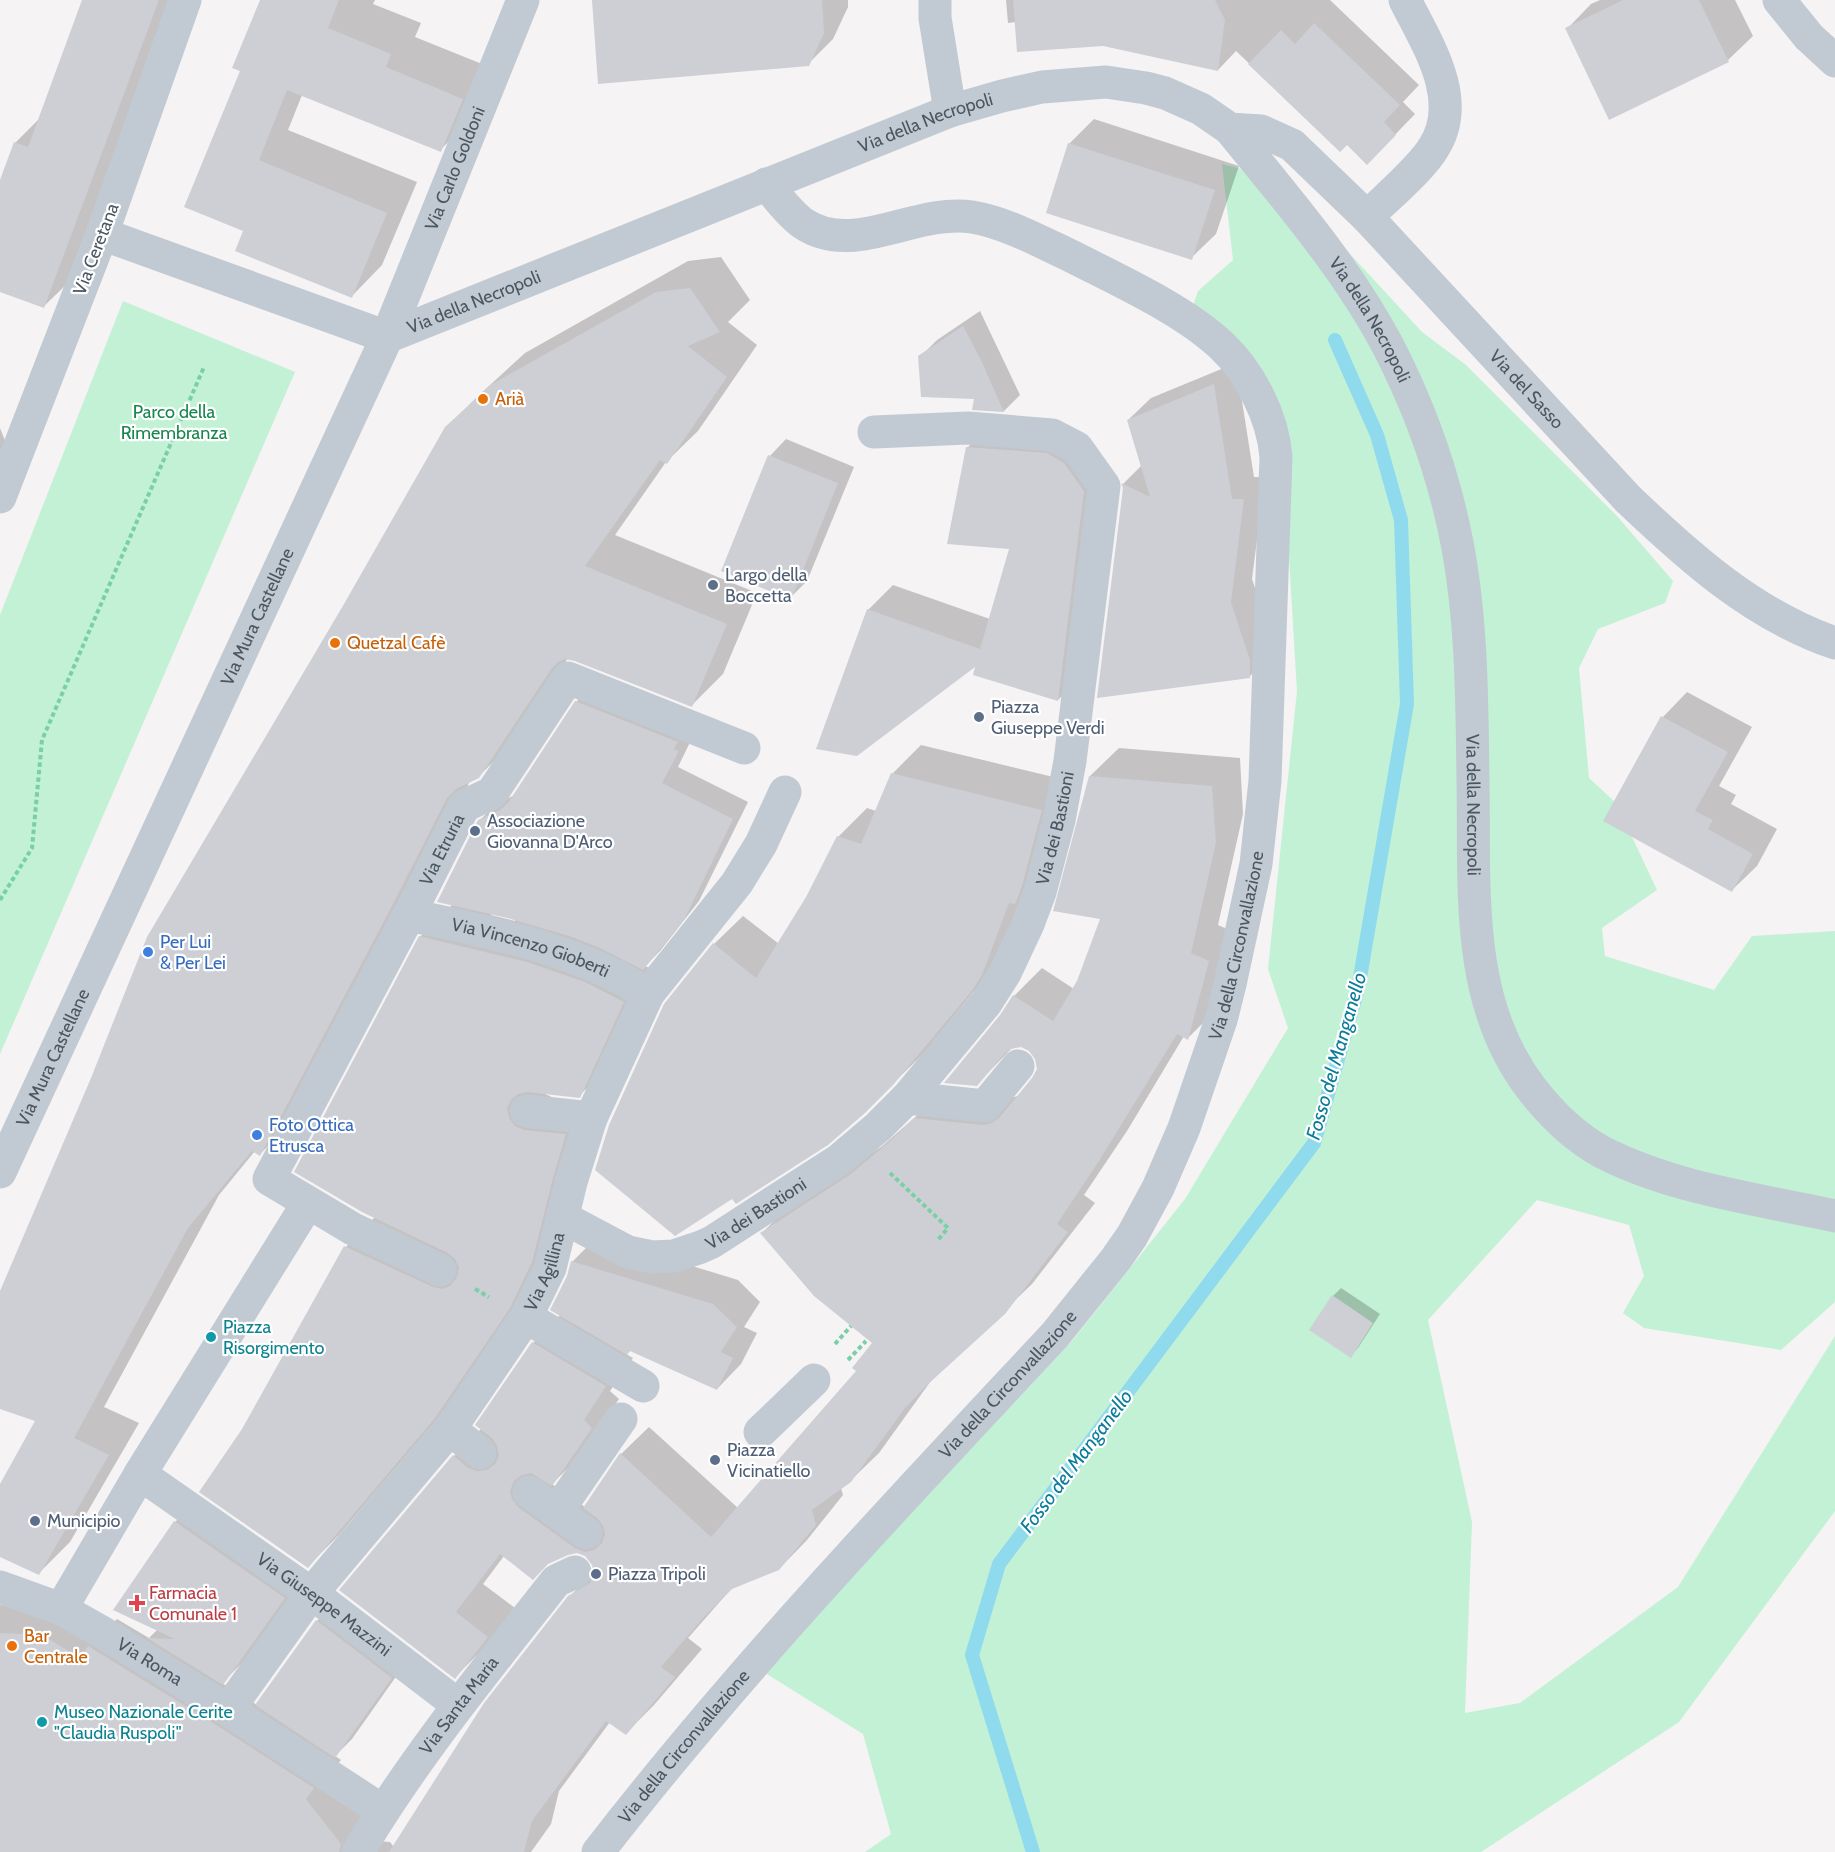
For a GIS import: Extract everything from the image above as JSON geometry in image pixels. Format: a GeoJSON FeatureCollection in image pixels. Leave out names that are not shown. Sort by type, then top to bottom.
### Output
{"type":"FeatureCollection","features":[{"type":"Feature","properties":{"kind":"street","name":"Via Ceretana"},"geometry":{"type":"LineString","coordinates":[[0,497],[102,234],[185,0]]}},
{"type":"Feature","properties":{"kind":"street","name":"Via Carlo Goldoni"},"geometry":{"type":"LineString","coordinates":[[387,337],[523,0]]}},
{"type":"Feature","properties":{"kind":"street"},"geometry":{"type":"LineString","coordinates":[[935,0],[935,18],[950,111]]}},
{"type":"Feature","properties":{"kind":"street"},"geometry":{"type":"LineString","coordinates":[[1367,217],[1434,148],[1445,118],[1446,99],[1441,79],[1406,0]]}},
{"type":"Feature","properties":{"kind":"street"},"geometry":{"type":"LineString","coordinates":[[1779,0],[1809,37],[1835,61]]}},
{"type":"Feature","properties":{"kind":"street","name":"Via della Necropoli"},"geometry":{"type":"LineString","coordinates":[[387,337],[950,111],[1002,96],[1042,87],[1106,82],[1165,93],[1201,110],[1230,129],[1322,245],[1368,312],[1403,377],[1429,440],[1441,477],[1458,549],[1468,621],[1475,895],[1481,970],[1492,1014],[1519,1072],[1544,1105],[1577,1137],[1622,1161],[1688,1183],[1835,1216]]}},
{"type":"Feature","properties":{"kind":"street","name":"Via del Sasso"},"geometry":{"type":"LineString","coordinates":[[1230,129],[1261,131],[1292,145],[1367,217],[1628,499],[1653,523],[1729,588],[1787,624],[1835,643]]}},
{"type":"Feature","properties":{"kind":"street","name":"Via della Circonvallazione"},"geometry":{"type":"LineString","coordinates":[[598,1852],[685,1743],[776,1636],[1079,1307],[1132,1236],[1171,1161],[1221,1020],[1240,944],[1256,864],[1264,792],[1275,469],[1274,438],[1258,398],[1233,358],[1221,344],[1161,303],[1014,230],[957,215],[914,221],[859,235],[820,232],[795,217],[766,184]]}},
{"type":"Feature","properties":{"kind":"street"},"geometry":{"type":"LineString","coordinates":[[102,234],[387,337]]}},
{"type":"Feature","properties":{"kind":"street","name":"Via Mura Castellane"},"geometry":{"type":"LineString","coordinates":[[0,1172],[387,337]]}},
{"type":"Feature","properties":{"kind":"street","name":"Via dei Bastioni"},"geometry":{"type":"LineString","coordinates":[[562,1217],[628,1252],[652,1257],[674,1256],[712,1242],[817,1174],[859,1144],[907,1098],[986,1003],[1015,952],[1040,892],[1059,820],[1070,761],[1104,486],[1077,448],[1052,435],[968,428],[874,432]]}},
{"type":"Feature","properties":{"kind":"street","name":"Via Etruria"},"geometry":{"type":"LineString","coordinates":[[308,1203],[269,1179],[464,806],[492,793],[567,678],[744,748]]}},
{"type":"Feature","properties":{"kind":"street","name":"Via Agillina"},"geometry":{"type":"LineString","coordinates":[[228,1710],[311,1594],[450,1428],[526,1317],[550,1268],[562,1217],[591,1118],[648,994],[737,883],[761,844],[785,792]]}},
{"type":"Feature","properties":{"kind":"street","name":"Via Vincenzo Gioberti"},"geometry":{"type":"LineString","coordinates":[[409,915],[495,935],[556,953],[615,974],[648,994]]}},
{"type":"Feature","properties":{"kind":"street"},"geometry":{"type":"LineString","coordinates":[[907,1098],[985,1106],[1018,1066]]}},
{"type":"Feature","properties":{"kind":"street"},"geometry":{"type":"LineString","coordinates":[[526,1111],[591,1118]]}},
{"type":"Feature","properties":{"kind":"street"},"geometry":{"type":"LineString","coordinates":[[61,1609],[140,1474],[308,1203],[353,1229],[440,1270]]}},
{"type":"Feature","properties":{"kind":"street"},"geometry":{"type":"LineString","coordinates":[[526,1317],[643,1386]]}},
{"type":"Feature","properties":{"kind":"street"},"geometry":{"type":"LineString","coordinates":[[760,1432],[814,1380]]}},
{"type":"Feature","properties":{"kind":"street"},"geometry":{"type":"LineString","coordinates":[[557,1512],[621,1419]]}},
{"type":"Feature","properties":{"kind":"street"},"geometry":{"type":"LineString","coordinates":[[450,1428],[480,1453]]}},
{"type":"Feature","properties":{"kind":"street","name":"Via Giuseppe Mazzini"},"geometry":{"type":"LineString","coordinates":[[140,1474],[311,1594],[458,1705]]}},
{"type":"Feature","properties":{"kind":"street"},"geometry":{"type":"LineString","coordinates":[[529,1492],[586,1533]]}},
{"type":"Feature","properties":{"kind":"street","name":"Via Santa Maria"},"geometry":{"type":"LineString","coordinates":[[358,1852],[382,1811],[458,1705],[556,1581],[574,1572]]}},
{"type":"Feature","properties":{"kind":"street","name":"Via Roma"},"geometry":{"type":"LineString","coordinates":[[0,1587],[61,1609],[228,1710],[382,1811]]}},
{"type":"Feature","properties":{"kind":"path"},"geometry":{"type":"LineString","coordinates":[[0,900],[32,848],[42,740],[204,367]]}},
{"type":"Feature","properties":{"kind":"path"},"geometry":{"type":"LineString","coordinates":[[859,1144],[948,1228],[937,1241]]}},
{"type":"Feature","properties":{"kind":"path"},"geometry":{"type":"LineString","coordinates":[[440,1270],[526,1317]]}},
{"type":"Feature","properties":{"kind":"green space"},"geometry":{"type":"Polygon","coordinates":[[[1222,164],[1281,179],[1422,332],[1466,365],[1617,516],[1673,581],[1665,603],[1598,629],[1579,668],[1589,778],[1616,803],[1657,890],[1602,928],[1605,956],[1714,990],[1752,936],[1835,931],[1835,1302],[1781,1350],[1644,1328],[1623,1313],[1644,1276],[1629,1225],[1537,1200],[1428,1320],[1472,1522],[1465,1713],[1520,1703],[1678,1587],[1835,1336],[1835,1511],[1679,1722],[1481,1852],[865,1852],[891,1834],[863,1734],[762,1671],[1072,1341],[1185,1199],[1288,1028],[1268,969],[1297,691],[1286,507],[1259,377],[1186,327],[1198,291],[1233,260],[1222,164]]]}},
{"type":"Feature","properties":{"kind":"green space","name":"Parco della Rimembranza"},"geometry":{"type":"Polygon","coordinates":[[[123,301],[295,372],[0,1054],[0,615],[123,301]]]}},
{"type":"Feature","properties":{"kind":"building"},"geometry":{"type":"Polygon","coordinates":[[[82,0],[159,0],[44,308],[0,292],[0,180],[14,142],[28,147],[82,0]]]}},
{"type":"Feature","properties":{"kind":"building"},"geometry":{"type":"Polygon","coordinates":[[[260,0],[339,0],[328,28],[391,54],[386,67],[463,99],[441,152],[287,90],[259,160],[387,213],[352,298],[235,251],[243,231],[184,207],[240,71],[232,68],[260,0]]]}},
{"type":"Feature","properties":{"kind":"building"},"geometry":{"type":"Polygon","coordinates":[[[592,0],[822,0],[824,33],[809,66],[598,84],[592,0]]]}},
{"type":"Feature","properties":{"kind":"building"},"geometry":{"type":"Polygon","coordinates":[[[1013,0],[1215,0],[1225,20],[1218,71],[1103,46],[1017,52],[1013,0]]]}},
{"type":"Feature","properties":{"kind":"building"},"geometry":{"type":"Polygon","coordinates":[[[1623,0],[1699,0],[1729,62],[1609,120],[1565,28],[1623,0]]]}},
{"type":"Feature","properties":{"kind":"building"},"geometry":{"type":"Polygon","coordinates":[[[1314,23],[1400,105],[1384,122],[1396,135],[1367,165],[1347,145],[1340,152],[1248,64],[1281,30],[1295,44],[1314,23]]]}},
{"type":"Feature","properties":{"kind":"building"},"geometry":{"type":"Polygon","coordinates":[[[1068,143],[1215,190],[1192,260],[1046,213],[1068,143]]]}},
{"type":"Feature","properties":{"kind":"building"},"geometry":{"type":"Polygon","coordinates":[[[690,288],[720,332],[688,346],[727,377],[667,464],[660,460],[585,566],[727,624],[692,707],[575,661],[566,659],[558,662],[552,668],[479,778],[456,789],[447,798],[260,1156],[252,1151],[188,1228],[74,1438],[109,1455],[39,1575],[0,1557],[0,1484],[35,1421],[0,1409],[0,1291],[91,1078],[147,937],[344,604],[445,427],[492,384],[656,292],[690,288]]]}},
{"type":"Feature","properties":{"kind":"building"},"geometry":{"type":"Polygon","coordinates":[[[963,326],[1004,412],[972,410],[974,399],[921,397],[918,356],[963,326]]]}},
{"type":"Feature","properties":{"kind":"building"},"geometry":{"type":"Polygon","coordinates":[[[1214,384],[1232,499],[1244,499],[1231,602],[1250,660],[1250,678],[1097,698],[1123,488],[1121,483],[1150,497],[1127,420],[1214,384]]]}},
{"type":"Feature","properties":{"kind":"building"},"geometry":{"type":"Polygon","coordinates":[[[966,447],[1047,453],[1064,463],[1084,491],[1058,701],[973,675],[975,667],[857,756],[816,749],[867,609],[980,649],[1009,549],[947,544],[966,447]]]}},
{"type":"Feature","properties":{"kind":"building"},"geometry":{"type":"Polygon","coordinates":[[[768,455],[838,483],[791,600],[721,571],[768,455]]]}},
{"type":"Feature","properties":{"kind":"building"},"geometry":{"type":"Polygon","coordinates":[[[575,701],[678,742],[674,749],[679,751],[662,783],[733,819],[684,920],[643,970],[600,948],[569,936],[507,918],[437,902],[478,820],[500,810],[508,803],[575,701]]]}},
{"type":"Feature","properties":{"kind":"building"},"geometry":{"type":"Polygon","coordinates":[[[1661,716],[1728,752],[1695,811],[1713,820],[1708,829],[1753,854],[1732,892],[1603,821],[1661,716]]]}},
{"type":"Feature","properties":{"kind":"building"},"geometry":{"type":"Polygon","coordinates":[[[891,773],[1042,810],[1022,886],[1015,904],[1009,903],[982,975],[971,992],[893,1085],[828,1145],[736,1204],[732,1199],[675,1236],[595,1170],[609,1125],[664,1004],[713,943],[756,978],[806,897],[837,836],[861,844],[891,773]]]}},
{"type":"Feature","properties":{"kind":"building"},"geometry":{"type":"Polygon","coordinates":[[[1089,776],[1212,786],[1216,843],[1191,953],[1209,961],[1188,1040],[1177,1034],[1099,1161],[1057,1224],[1068,1232],[1005,1314],[905,1408],[851,1482],[812,1510],[816,1525],[779,1570],[732,1589],[704,1617],[661,1667],[675,1677],[626,1735],[606,1721],[532,1821],[524,1852],[389,1852],[484,1703],[568,1596],[590,1583],[594,1574],[592,1565],[585,1556],[577,1553],[548,1564],[533,1580],[500,1554],[456,1612],[488,1637],[455,1679],[339,1590],[453,1455],[468,1468],[477,1471],[487,1470],[495,1464],[499,1455],[497,1446],[492,1438],[475,1425],[532,1342],[606,1386],[584,1420],[592,1428],[552,1486],[531,1473],[522,1475],[514,1481],[510,1491],[518,1507],[575,1548],[585,1552],[594,1550],[602,1543],[605,1534],[603,1526],[597,1518],[583,1508],[620,1453],[711,1537],[856,1371],[852,1368],[872,1343],[814,1296],[760,1233],[851,1174],[914,1118],[983,1125],[992,1123],[999,1118],[1032,1078],[1037,1069],[1035,1059],[1029,1051],[1021,1047],[1011,1049],[1004,1054],[977,1086],[944,1083],[1000,1015],[1013,995],[1053,1021],[1077,981],[1100,919],[1053,911],[1089,776]]]}},
{"type":"Feature","properties":{"kind":"building"},"geometry":{"type":"Polygon","coordinates":[[[419,936],[527,962],[585,982],[624,1002],[580,1098],[527,1092],[518,1094],[511,1100],[507,1108],[509,1118],[515,1126],[524,1130],[566,1134],[532,1262],[510,1308],[435,1418],[308,1568],[199,1492],[242,1429],[344,1246],[433,1287],[442,1289],[450,1286],[457,1277],[459,1268],[455,1259],[448,1253],[362,1212],[294,1172],[419,936]]]}},
{"type":"Feature","properties":{"kind":"building"},"geometry":{"type":"Polygon","coordinates":[[[571,1261],[713,1304],[737,1327],[721,1352],[733,1358],[717,1390],[630,1351],[627,1355],[550,1310],[567,1276],[571,1261]]]}},
{"type":"Feature","properties":{"kind":"building"},"geometry":{"type":"Polygon","coordinates":[[[1332,1295],[1373,1323],[1351,1358],[1309,1330],[1332,1295]]]}},
{"type":"Feature","properties":{"kind":"building"},"geometry":{"type":"Polygon","coordinates":[[[174,1521],[285,1598],[223,1685],[147,1638],[175,1639],[113,1610],[174,1521]]]}},
{"type":"Feature","properties":{"kind":"building"},"geometry":{"type":"Polygon","coordinates":[[[316,1620],[392,1678],[335,1758],[255,1705],[316,1620]]]}},
{"type":"Feature","properties":{"kind":"building"},"geometry":{"type":"Polygon","coordinates":[[[0,1633],[42,1635],[80,1658],[88,1646],[314,1788],[306,1799],[341,1844],[339,1852],[0,1852],[0,1633]]]}},
{"type":"Feature","properties":{"kind":"waterway","name":"Fosso del Manganello"},"geometry":{"type":"LineString","coordinates":[[1033,1852],[972,1655],[999,1564],[1314,1143],[1358,989],[1407,704],[1401,520],[1377,435],[1335,340]]}},
{"type":"Feature","properties":{"kind":"place","name":"Arià"},"geometry":{"type":"Point","coordinates":[483,399]}},
{"type":"Feature","properties":{"kind":"place","name":"Largo della Boccetta"},"geometry":{"type":"Point","coordinates":[713,585]}},
{"type":"Feature","properties":{"kind":"place","name":"Quetzal Cafè"},"geometry":{"type":"Point","coordinates":[335,643]}},
{"type":"Feature","properties":{"kind":"place","name":"Piazza Giuseppe Verdi"},"geometry":{"type":"Point","coordinates":[979,717]}},
{"type":"Feature","properties":{"kind":"place","name":"Associazione Giovanna D'Arco"},"geometry":{"type":"Point","coordinates":[475,831]}},
{"type":"Feature","properties":{"kind":"place","name":"Per Lui & Per Lei"},"geometry":{"type":"Point","coordinates":[148,952]}},
{"type":"Feature","properties":{"kind":"place","name":"Foto Ottica Etrusca"},"geometry":{"type":"Point","coordinates":[257,1135]}},
{"type":"Feature","properties":{"kind":"place","name":"Piazza Risorgimento"},"geometry":{"type":"Point","coordinates":[211,1337]}},
{"type":"Feature","properties":{"kind":"place","name":"Piazza Vicinatiello"},"geometry":{"type":"Point","coordinates":[715,1460]}},
{"type":"Feature","properties":{"kind":"place","name":"Municipio"},"geometry":{"type":"Point","coordinates":[35,1521]}},
{"type":"Feature","properties":{"kind":"place","name":"Piazza Tripoli"},"geometry":{"type":"Point","coordinates":[596,1574]}},
{"type":"Feature","properties":{"kind":"place","name":"Farmacia Comunale 1"},"geometry":{"type":"Point","coordinates":[137,1603]}},
{"type":"Feature","properties":{"kind":"place","name":"Bar Centrale"},"geometry":{"type":"Point","coordinates":[12,1646]}},
{"type":"Feature","properties":{"kind":"place","name":"Museo Nazionale Cerite \"Claudia Ruspoli\""},"geometry":{"type":"Point","coordinates":[42,1722]}}]}
